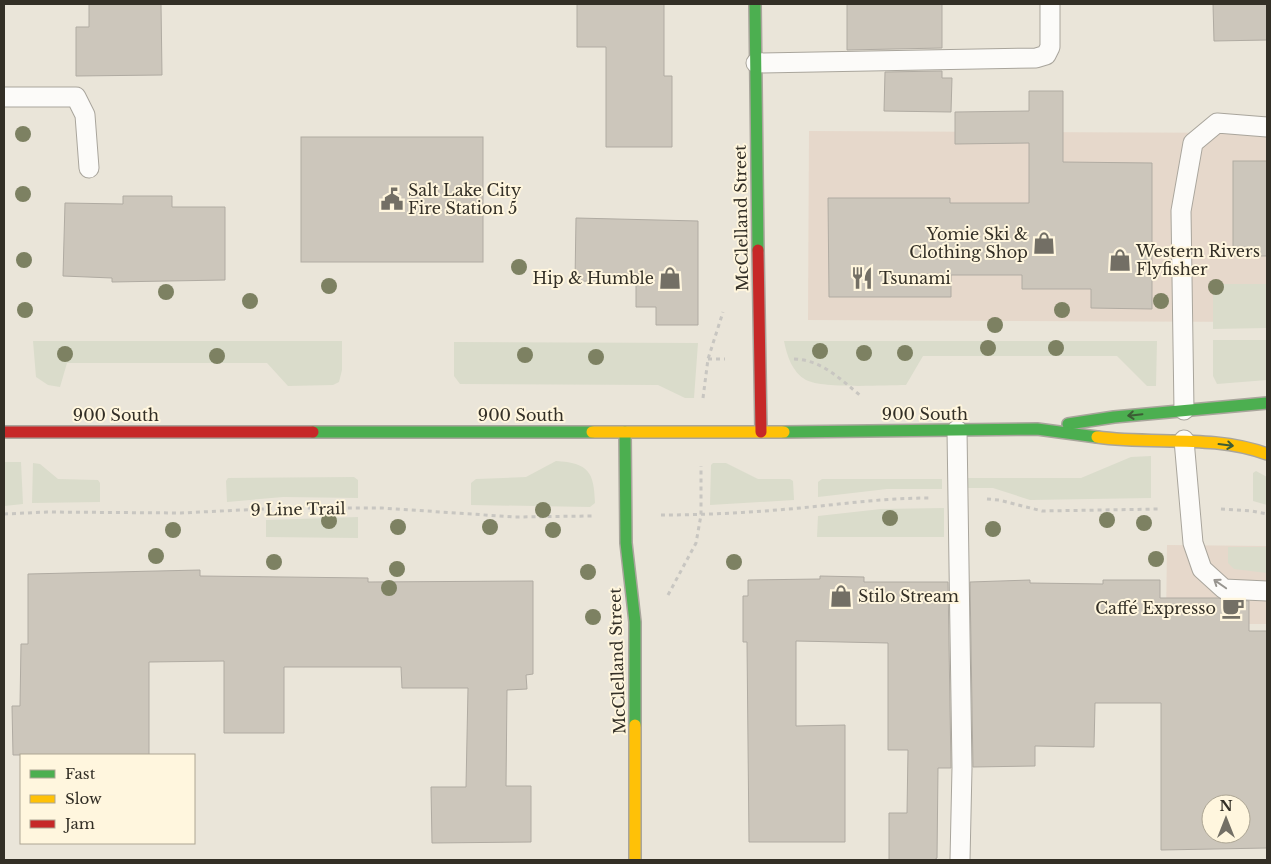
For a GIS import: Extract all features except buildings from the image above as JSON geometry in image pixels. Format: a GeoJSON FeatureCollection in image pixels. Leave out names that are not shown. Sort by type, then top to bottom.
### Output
{"type":"FeatureCollection","features":[{"type":"Feature","properties":{"kind":"street","name":"McClelland Street"},"geometry":{"type":"LineString","coordinates":[[755,4],[761,432]]}},
{"type":"Feature","properties":{"kind":"street","name":"900 South"},"geometry":{"type":"LineString","coordinates":[[4,432],[761,432],[1038,429],[1114,417],[1267,403]]}},
{"type":"Feature","properties":{"kind":"street","name":"900 South"},"geometry":{"type":"LineString","coordinates":[[1038,429],[1115,440],[1184,440],[1251,448],[1267,454]]}},
{"type":"Feature","properties":{"kind":"street","name":"McClelland Street"},"geometry":{"type":"LineString","coordinates":[[625,432],[626,543],[635,622],[635,860]]}},
{"type":"Feature","properties":{"kind":"lane"},"geometry":{"type":"LineString","coordinates":[[756,63],[1036,58],[1046,55],[1050,47],[1050,4]]}},
{"type":"Feature","properties":{"kind":"lane"},"geometry":{"type":"LineString","coordinates":[[4,97],[76,97],[85,115],[89,168]]}},
{"type":"Feature","properties":{"kind":"lane"},"geometry":{"type":"LineString","coordinates":[[1184,410],[1181,211],[1193,143],[1218,123],[1267,126]]}},
{"type":"Feature","properties":{"kind":"lane"},"geometry":{"type":"LineString","coordinates":[[957,430],[962,768],[960,860]]}},
{"type":"Feature","properties":{"kind":"lane"},"geometry":{"type":"LineString","coordinates":[[1184,440],[1192,508],[1193,543],[1202,569],[1224,589],[1267,591]]}},
{"type":"Feature","properties":{"kind":"path"},"geometry":{"type":"LineString","coordinates":[[703,398],[708,359],[716,335]]}},
{"type":"Feature","properties":{"kind":"path"},"geometry":{"type":"LineString","coordinates":[[664,602],[696,543],[701,515],[701,462]]}},
{"type":"Feature","properties":{"kind":"path","name":"9 Line Trail"},"geometry":{"type":"LineString","coordinates":[[4,514],[382,508],[515,516],[592,516]]}},
{"type":"Feature","properties":{"kind":"shaded area"},"geometry":{"type":"Polygon","coordinates":[[[809,131],[1267,133],[1267,322],[808,320],[809,131]]]}},
{"type":"Feature","properties":{"kind":"shaded area"},"geometry":{"type":"Polygon","coordinates":[[[1167,545],[1267,546],[1267,624],[1166,624],[1167,545]]]}},
{"type":"Feature","properties":{"kind":"green space"},"geometry":{"type":"Polygon","coordinates":[[[1213,284],[1267,284],[1267,328],[1213,329],[1213,284]]]}},
{"type":"Feature","properties":{"kind":"green space"},"geometry":{"type":"Polygon","coordinates":[[[1213,340],[1267,340],[1267,380],[1217,384],[1213,376],[1213,340]]]}},
{"type":"Feature","properties":{"kind":"green space"},"geometry":{"type":"Polygon","coordinates":[[[33,341],[342,341],[342,370],[339,382],[333,385],[288,386],[267,363],[67,363],[60,387],[48,385],[36,377],[33,341]]]}},
{"type":"Feature","properties":{"kind":"green space"},"geometry":{"type":"Polygon","coordinates":[[[784,341],[1157,341],[1156,386],[1147,386],[1117,356],[923,356],[906,385],[826,385],[806,380],[797,373],[789,358],[784,341]]]}},
{"type":"Feature","properties":{"kind":"green space"},"geometry":{"type":"Polygon","coordinates":[[[454,342],[698,343],[694,398],[685,398],[658,385],[460,384],[454,376],[454,342]]]}},
{"type":"Feature","properties":{"kind":"green space"},"geometry":{"type":"Polygon","coordinates":[[[1151,456],[1151,498],[1030,500],[993,488],[965,488],[965,478],[1081,478],[1131,457],[1151,456]]]}},
{"type":"Feature","properties":{"kind":"green space"},"geometry":{"type":"Polygon","coordinates":[[[556,461],[576,464],[588,471],[593,484],[595,503],[590,507],[471,505],[471,483],[476,479],[526,477],[556,461]]]}},
{"type":"Feature","properties":{"kind":"green space"},"geometry":{"type":"Polygon","coordinates":[[[4,462],[21,462],[23,504],[4,506],[4,462]]]}},
{"type":"Feature","properties":{"kind":"green space"},"geometry":{"type":"Polygon","coordinates":[[[33,463],[40,464],[58,479],[98,480],[100,483],[100,502],[32,503],[33,463]]]}},
{"type":"Feature","properties":{"kind":"green space"},"geometry":{"type":"Polygon","coordinates":[[[713,463],[726,463],[758,479],[790,479],[793,481],[794,500],[710,505],[711,465],[713,463]]]}},
{"type":"Feature","properties":{"kind":"green space"},"geometry":{"type":"Polygon","coordinates":[[[1256,471],[1267,477],[1267,505],[1253,501],[1253,473],[1256,471]]]}},
{"type":"Feature","properties":{"kind":"green space"},"geometry":{"type":"Polygon","coordinates":[[[354,477],[358,480],[358,498],[283,497],[227,502],[226,481],[228,478],[354,477]]]}},
{"type":"Feature","properties":{"kind":"green space"},"geometry":{"type":"Polygon","coordinates":[[[822,479],[942,479],[942,489],[887,489],[818,497],[818,482],[822,479]]]}},
{"type":"Feature","properties":{"kind":"green space"},"geometry":{"type":"Polygon","coordinates":[[[944,508],[944,537],[817,537],[818,516],[881,509],[944,508]]]}},
{"type":"Feature","properties":{"kind":"green space"},"geometry":{"type":"Polygon","coordinates":[[[358,517],[358,538],[266,537],[266,520],[358,517]]]}},
{"type":"Feature","properties":{"kind":"green space"},"geometry":{"type":"Polygon","coordinates":[[[1228,547],[1267,547],[1267,573],[1234,569],[1228,563],[1228,547]]]}},
{"type":"Feature","properties":{"kind":"traffic: fast"},"geometry":{"type":"LineString","coordinates":[[755,4],[758,250]]}},
{"type":"Feature","properties":{"kind":"traffic: fast"},"geometry":{"type":"LineString","coordinates":[[1068,424],[1114,417],[1267,403]]}},
{"type":"Feature","properties":{"kind":"traffic: fast"},"geometry":{"type":"LineString","coordinates":[[784,432],[1037,429],[1097,437]]}},
{"type":"Feature","properties":{"kind":"traffic: fast"},"geometry":{"type":"LineString","coordinates":[[313,432],[592,432]]}},
{"type":"Feature","properties":{"kind":"traffic: fast"},"geometry":{"type":"LineString","coordinates":[[625,432],[626,543],[635,622],[635,725]]}},
{"type":"Feature","properties":{"kind":"traffic: slow"},"geometry":{"type":"LineString","coordinates":[[592,432],[784,432]]}},
{"type":"Feature","properties":{"kind":"traffic: slow"},"geometry":{"type":"LineString","coordinates":[[1097,437],[1226,444],[1267,454]]}},
{"type":"Feature","properties":{"kind":"traffic: slow"},"geometry":{"type":"LineString","coordinates":[[635,725],[635,860]]}},
{"type":"Feature","properties":{"kind":"traffic: jam"},"geometry":{"type":"LineString","coordinates":[[758,250],[761,432]]}},
{"type":"Feature","properties":{"kind":"traffic: jam"},"geometry":{"type":"LineString","coordinates":[[4,432],[313,432]]}},
{"type":"Feature","properties":{"kind":"place","name":"Salt Lake City Fire Station 5"},"geometry":{"type":"Point","coordinates":[392,199]}},
{"type":"Feature","properties":{"kind":"place","name":"Yomie Ski & Clothing Shop"},"geometry":{"type":"Point","coordinates":[1044,243]}},
{"type":"Feature","properties":{"kind":"place","name":"Western Rivers Flyfisher"},"geometry":{"type":"Point","coordinates":[1120,260]}},
{"type":"Feature","properties":{"kind":"place","name":"Hip & Humble"},"geometry":{"type":"Point","coordinates":[670,278]}},
{"type":"Feature","properties":{"kind":"place","name":"Tsunami"},"geometry":{"type":"Point","coordinates":[862,278]}},
{"type":"Feature","properties":{"kind":"place","name":"Stilo Stream"},"geometry":{"type":"Point","coordinates":[841,596]}},
{"type":"Feature","properties":{"kind":"place","name":"Caffé Expresso"},"geometry":{"type":"Point","coordinates":[1233,608]}}]}
